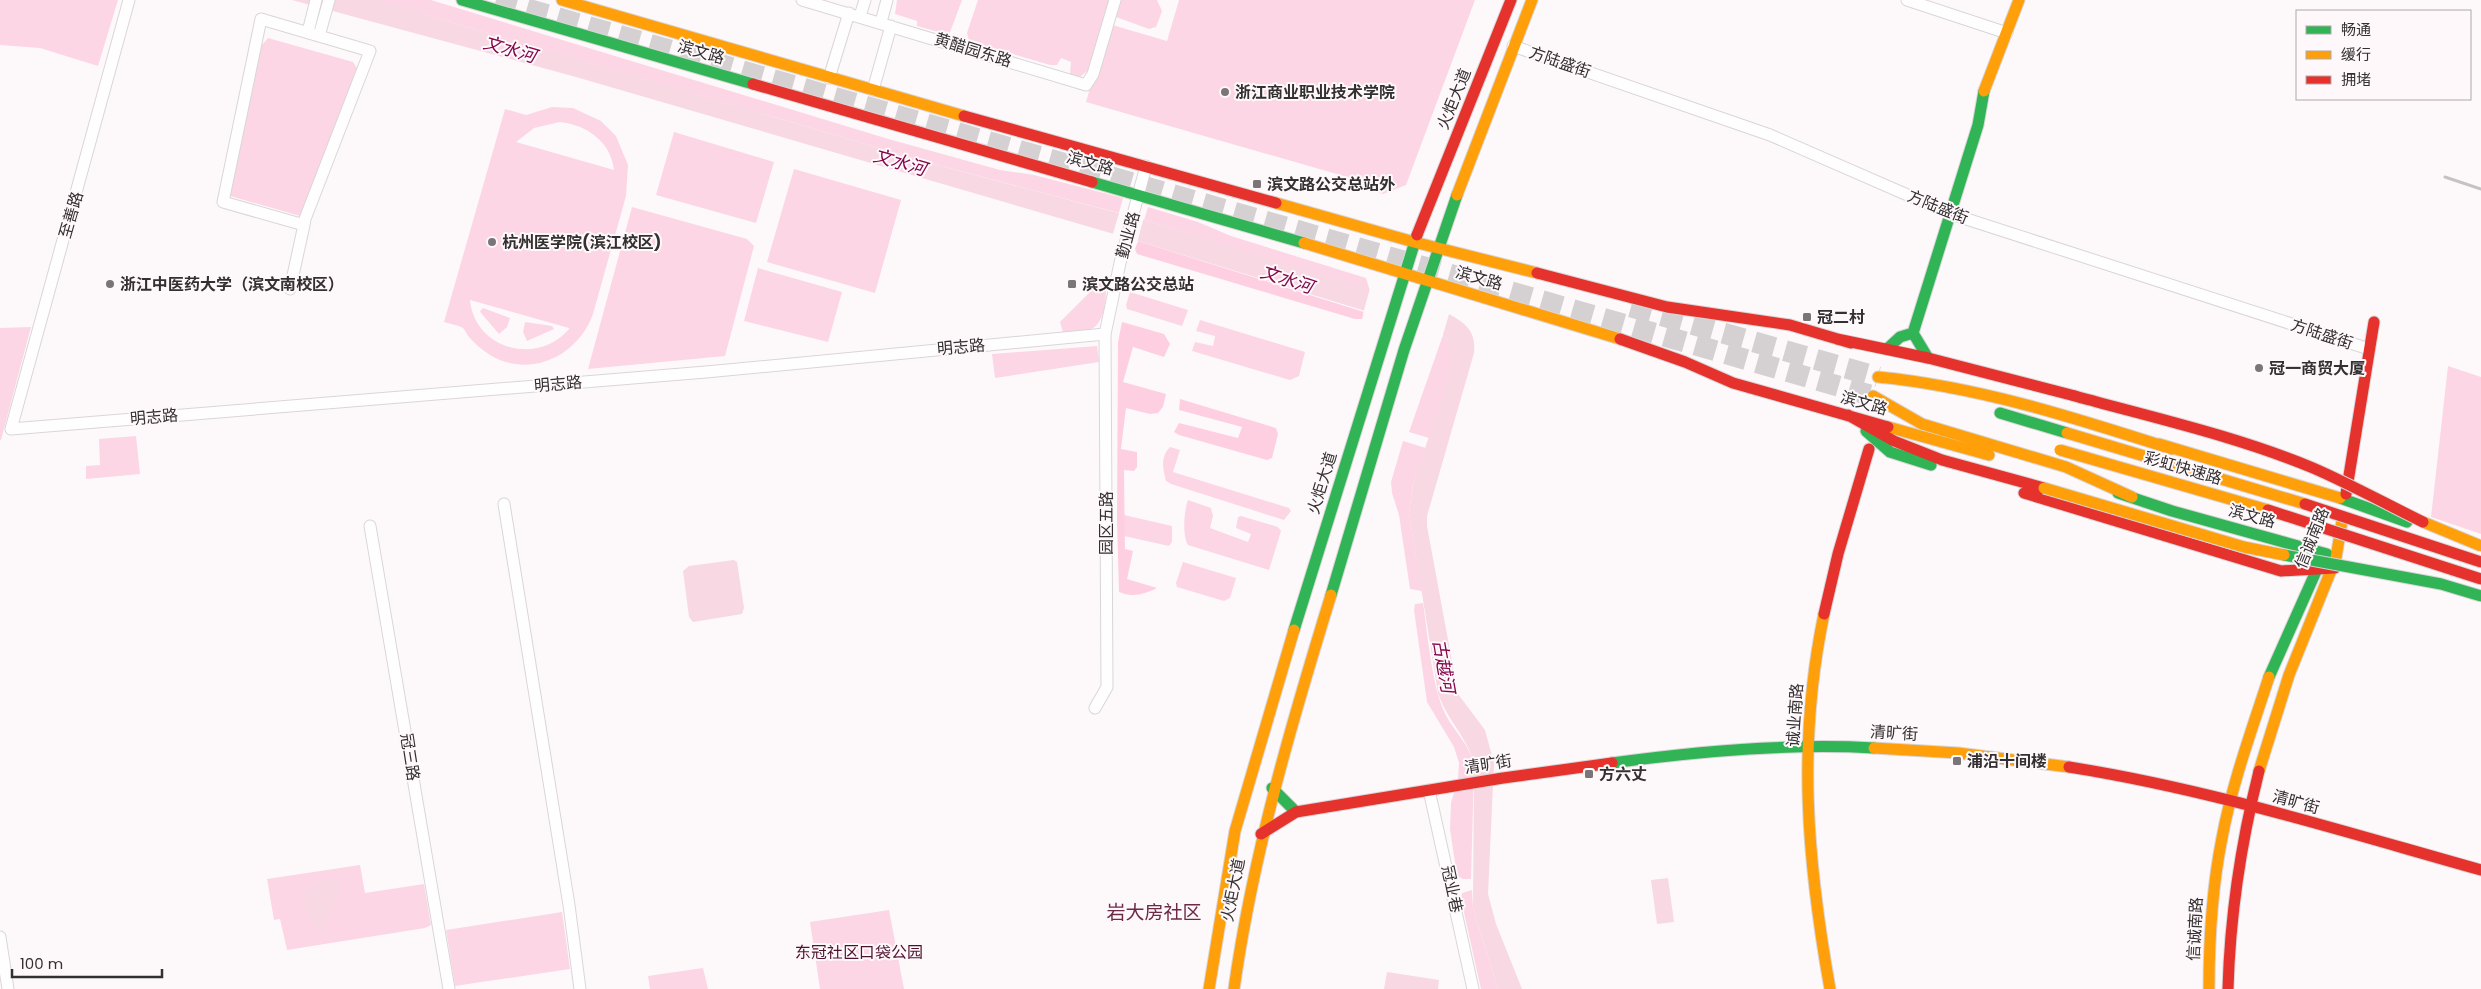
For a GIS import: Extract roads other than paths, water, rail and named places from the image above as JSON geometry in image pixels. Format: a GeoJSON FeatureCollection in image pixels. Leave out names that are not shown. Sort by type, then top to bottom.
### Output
{"type":"FeatureCollection","features":[{"type":"Feature","properties":{"kind":"main road","name":"滨文路"},"geometry":{"type":"LineString","coordinates":[[462,0],[1405,272],[1590,328],[1685,362],[1733,383],[2132,497],[2172,511],[2324,553],[2481,604]]}},
{"type":"Feature","properties":{"kind":"main road","name":"滨文路"},"geometry":{"type":"LineString","coordinates":[[562,0],[830,78],[1414,242],[1440,246],[1667,307],[1790,325],[2051,400],[2172,449],[2345,500],[2481,547]]}},
{"type":"Feature","properties":{"kind":"main road","name":"火炬大道"},"geometry":{"type":"LineString","coordinates":[[1210,989],[1218,924],[1235,831],[1274,694],[1386,326],[1414,242],[1511,0]]}},
{"type":"Feature","properties":{"kind":"main road","name":"火炬大道"},"geometry":{"type":"LineString","coordinates":[[1234,989],[1246,908],[1272,788],[1421,298],[1513,46],[1532,0]]}},
{"type":"Feature","properties":{"kind":"main road"},"geometry":{"type":"LineString","coordinates":[[1928,358],[1913,333],[1978,125],[1979,109],[2019,0]]}},
{"type":"Feature","properties":{"kind":"main road"},"geometry":{"type":"LineString","coordinates":[[2345,500],[2374,322]]}},
{"type":"Feature","properties":{"kind":"main road"},"geometry":{"type":"LineString","coordinates":[[1886,349],[1900,336],[1913,333]]}},
{"type":"Feature","properties":{"kind":"main road"},"geometry":{"type":"LineString","coordinates":[[1837,339],[1928,358],[2075,396],[2268,451],[2313,469],[2391,507],[2481,547]]}},
{"type":"Feature","properties":{"kind":"main road"},"geometry":{"type":"LineString","coordinates":[[1972,405],[1878,377],[1914,379],[1962,388],[2172,449]]}},
{"type":"Feature","properties":{"kind":"main road"},"geometry":{"type":"LineString","coordinates":[[1920,410],[1873,396],[1922,424],[2066,467],[2132,497]]}},
{"type":"Feature","properties":{"kind":"main road","name":"彩虹快速路"},"geometry":{"type":"LineString","coordinates":[[1991,410],[2268,492],[2481,562]]}},
{"type":"Feature","properties":{"kind":"main road"},"geometry":{"type":"LineString","coordinates":[[1848,415],[1886,449],[1898,455],[2281,571],[2317,570],[2361,565]]}},
{"type":"Feature","properties":{"kind":"main road"},"geometry":{"type":"LineString","coordinates":[[1848,415],[1894,441],[1942,460],[2244,547],[2432,582],[2481,596]]}},
{"type":"Feature","properties":{"kind":"main road"},"geometry":{"type":"LineString","coordinates":[[1858,424],[1857,435],[1869,449],[1886,449]]}},
{"type":"Feature","properties":{"kind":"main road","name":"诚业南路"},"geometry":{"type":"LineString","coordinates":[[1830,989],[1813,886],[1809,829],[1808,746],[1815,662],[1836,561],[1869,449]]}},
{"type":"Feature","properties":{"kind":"main road","name":"彩虹快速路"},"geometry":{"type":"LineString","coordinates":[[2055,449],[2316,524],[2481,579]]}},
{"type":"Feature","properties":{"kind":"main road","name":"信诚南路"},"geometry":{"type":"LineString","coordinates":[[2209,989],[2214,885],[2232,801],[2253,725],[2270,675],[2317,570],[2345,500]]}},
{"type":"Feature","properties":{"kind":"main road","name":"信诚南路"},"geometry":{"type":"LineString","coordinates":[[2228,989],[2228,955],[2233,896],[2250,806],[2283,693],[2337,557],[2345,500]]}},
{"type":"Feature","properties":{"kind":"main road"},"geometry":{"type":"LineString","coordinates":[[1274,694],[1290,693],[1298,702]]}},
{"type":"Feature","properties":{"kind":"main road","name":"清旷街"},"geometry":{"type":"LineString","coordinates":[[1261,834],[1296,812],[1503,778],[1685,753],[1808,746],[1958,752],[2034,761],[2128,776],[2232,801],[2481,870]]}},
{"type":"Feature","properties":{"kind":"main road"},"geometry":{"type":"LineString","coordinates":[[1272,788],[1296,812]]}},
{"type":"Feature","properties":{"kind":"street","name":"至善路"},"geometry":{"type":"LineString","coordinates":[[11,428],[129,0]]}},
{"type":"Feature","properties":{"kind":"street"},"geometry":{"type":"LineString","coordinates":[[312,30],[316,0]]}},
{"type":"Feature","properties":{"kind":"street"},"geometry":{"type":"LineString","coordinates":[[312,30],[322,24],[329,0]]}},
{"type":"Feature","properties":{"kind":"street","name":"黄醋园东路"},"geometry":{"type":"LineString","coordinates":[[802,0],[1086,85],[1093,74],[1115,0]]}},
{"type":"Feature","properties":{"kind":"street"},"geometry":{"type":"LineString","coordinates":[[860,16],[865,0]]}},
{"type":"Feature","properties":{"kind":"street"},"geometry":{"type":"LineString","coordinates":[[873,90],[886,24],[887,0]]}},
{"type":"Feature","properties":{"kind":"street"},"geometry":{"type":"LineString","coordinates":[[1907,0],[2006,33]]}},
{"type":"Feature","properties":{"kind":"street"},"geometry":{"type":"LineString","coordinates":[[830,78],[848,13]]}},
{"type":"Feature","properties":{"kind":"street"},"geometry":{"type":"LineString","coordinates":[[290,289],[304,225],[320,178],[370,51],[312,30],[261,19],[223,202],[304,225]]}},
{"type":"Feature","properties":{"kind":"street","name":"方陆盛街"},"geometry":{"type":"LineString","coordinates":[[1513,46],[1770,135],[1951,214],[2370,349]]}},
{"type":"Feature","properties":{"kind":"street","name":"勤业路"},"geometry":{"type":"LineString","coordinates":[[1105,334],[1146,166]]}},
{"type":"Feature","properties":{"kind":"street","name":"明志路"},"geometry":{"type":"LineString","coordinates":[[11,428],[706,372],[1105,334]]}},
{"type":"Feature","properties":{"kind":"street","name":"园区五路"},"geometry":{"type":"LineString","coordinates":[[1095,708],[1107,687],[1105,334]]}},
{"type":"Feature","properties":{"kind":"street"},"geometry":{"type":"LineString","coordinates":[[504,504],[569,904],[580,989]]}},
{"type":"Feature","properties":{"kind":"street","name":"冠三路"},"geometry":{"type":"LineString","coordinates":[[370,526],[449,989]]}},
{"type":"Feature","properties":{"kind":"street","name":"冠业巷"},"geometry":{"type":"LineString","coordinates":[[1429,790],[1473,989]]}},
{"type":"Feature","properties":{"kind":"street"},"geometry":{"type":"LineString","coordinates":[[0,937],[8,989]]}},
{"type":"Feature","properties":{"kind":"water"},"geometry":{"type":"Polygon","coordinates":[[[292,0],[376,0],[934,164],[1144,220],[1449,314],[1461,321],[1472,334],[1474,353],[1427,516],[1427,526],[1458,694],[1485,730],[1494,763],[1488,894],[1496,924],[1522,989],[1498,989],[1473,909],[1474,766],[1468,747],[1438,693],[1409,513],[1413,484],[1451,371],[1452,352],[1449,343],[1443,335],[1138,241],[576,77],[292,0]]]}},
{"type":"Feature","properties":{"kind":"water"},"geometry":{"type":"Polygon","coordinates":[[[734,560],[737,562],[744,608],[742,614],[693,622],[689,617],[683,571],[689,566],[734,560]]]}},
{"type":"Feature","properties":{"kind":"water"},"geometry":{"type":"Polygon","coordinates":[[[335,878],[342,890],[336,896],[326,923],[318,927],[310,920],[306,912],[304,903],[306,892],[319,881],[335,878]]]}},
{"type":"Feature","properties":{"kind":"water"},"geometry":{"type":"Polygon","coordinates":[[[1668,878],[1674,922],[1657,924],[1651,880],[1668,878]]]}},
{"type":"Feature","properties":{"kind":"water"},"geometry":{"type":"Polygon","coordinates":[[[1387,972],[1439,980],[1438,989],[1384,989],[1387,972]]]}},
{"type":"Feature","properties":{"kind":"tunnel"},"geometry":{"type":"LineString","coordinates":[[496,0],[1873,396]]}},
{"type":"Feature","properties":{"kind":"tunnel"},"geometry":{"type":"LineString","coordinates":[[1631,307],[1878,377]]}},
{"type":"Feature","properties":{"kind":"railway"},"geometry":{"type":"LineString","coordinates":[[2445,177],[2481,189]]}},
{"type":"Feature","properties":{"kind":"place","name":"浙江商业职业技术学院"},"geometry":{"type":"Point","coordinates":[1225,92]}},
{"type":"Feature","properties":{"kind":"place","name":"滨文路公交总站外"},"geometry":{"type":"Point","coordinates":[1257,184]}},
{"type":"Feature","properties":{"kind":"place","name":"杭州医学院(滨江校区)"},"geometry":{"type":"Point","coordinates":[492,242]}},
{"type":"Feature","properties":{"kind":"place","name":"浙江中医药大学（滨文南校区）"},"geometry":{"type":"Point","coordinates":[110,284]}},
{"type":"Feature","properties":{"kind":"place","name":"滨文路公交总站"},"geometry":{"type":"Point","coordinates":[1072,284]}},
{"type":"Feature","properties":{"kind":"place","name":"冠二村"},"geometry":{"type":"Point","coordinates":[1807,317]}},
{"type":"Feature","properties":{"kind":"place","name":"冠一商贸大厦"},"geometry":{"type":"Point","coordinates":[2259,368]}},
{"type":"Feature","properties":{"kind":"place","name":"浦沿十间楼"},"geometry":{"type":"Point","coordinates":[1957,761]}},
{"type":"Feature","properties":{"kind":"place","name":"方六丈"},"geometry":{"type":"Point","coordinates":[1589,774]}},
{"type":"Feature","properties":{"kind":"district","name":"岩大房社区"},"geometry":{"type":"Point","coordinates":[1154,912]}},
{"type":"Feature","properties":{"kind":"water label","name":"文水河"},"geometry":{"type":"Point","coordinates":[510,49]}},
{"type":"Feature","properties":{"kind":"water label","name":"文水河"},"geometry":{"type":"Point","coordinates":[900,162]}},
{"type":"Feature","properties":{"kind":"water label","name":"文水河"},"geometry":{"type":"Point","coordinates":[1287,279]}},
{"type":"Feature","properties":{"kind":"water label","name":"古越河"},"geometry":{"type":"Point","coordinates":[1444,666]}},
{"type":"Feature","properties":{"kind":"park label","name":"东冠社区口袋公园"},"geometry":{"type":"Point","coordinates":[859,952]}}]}
